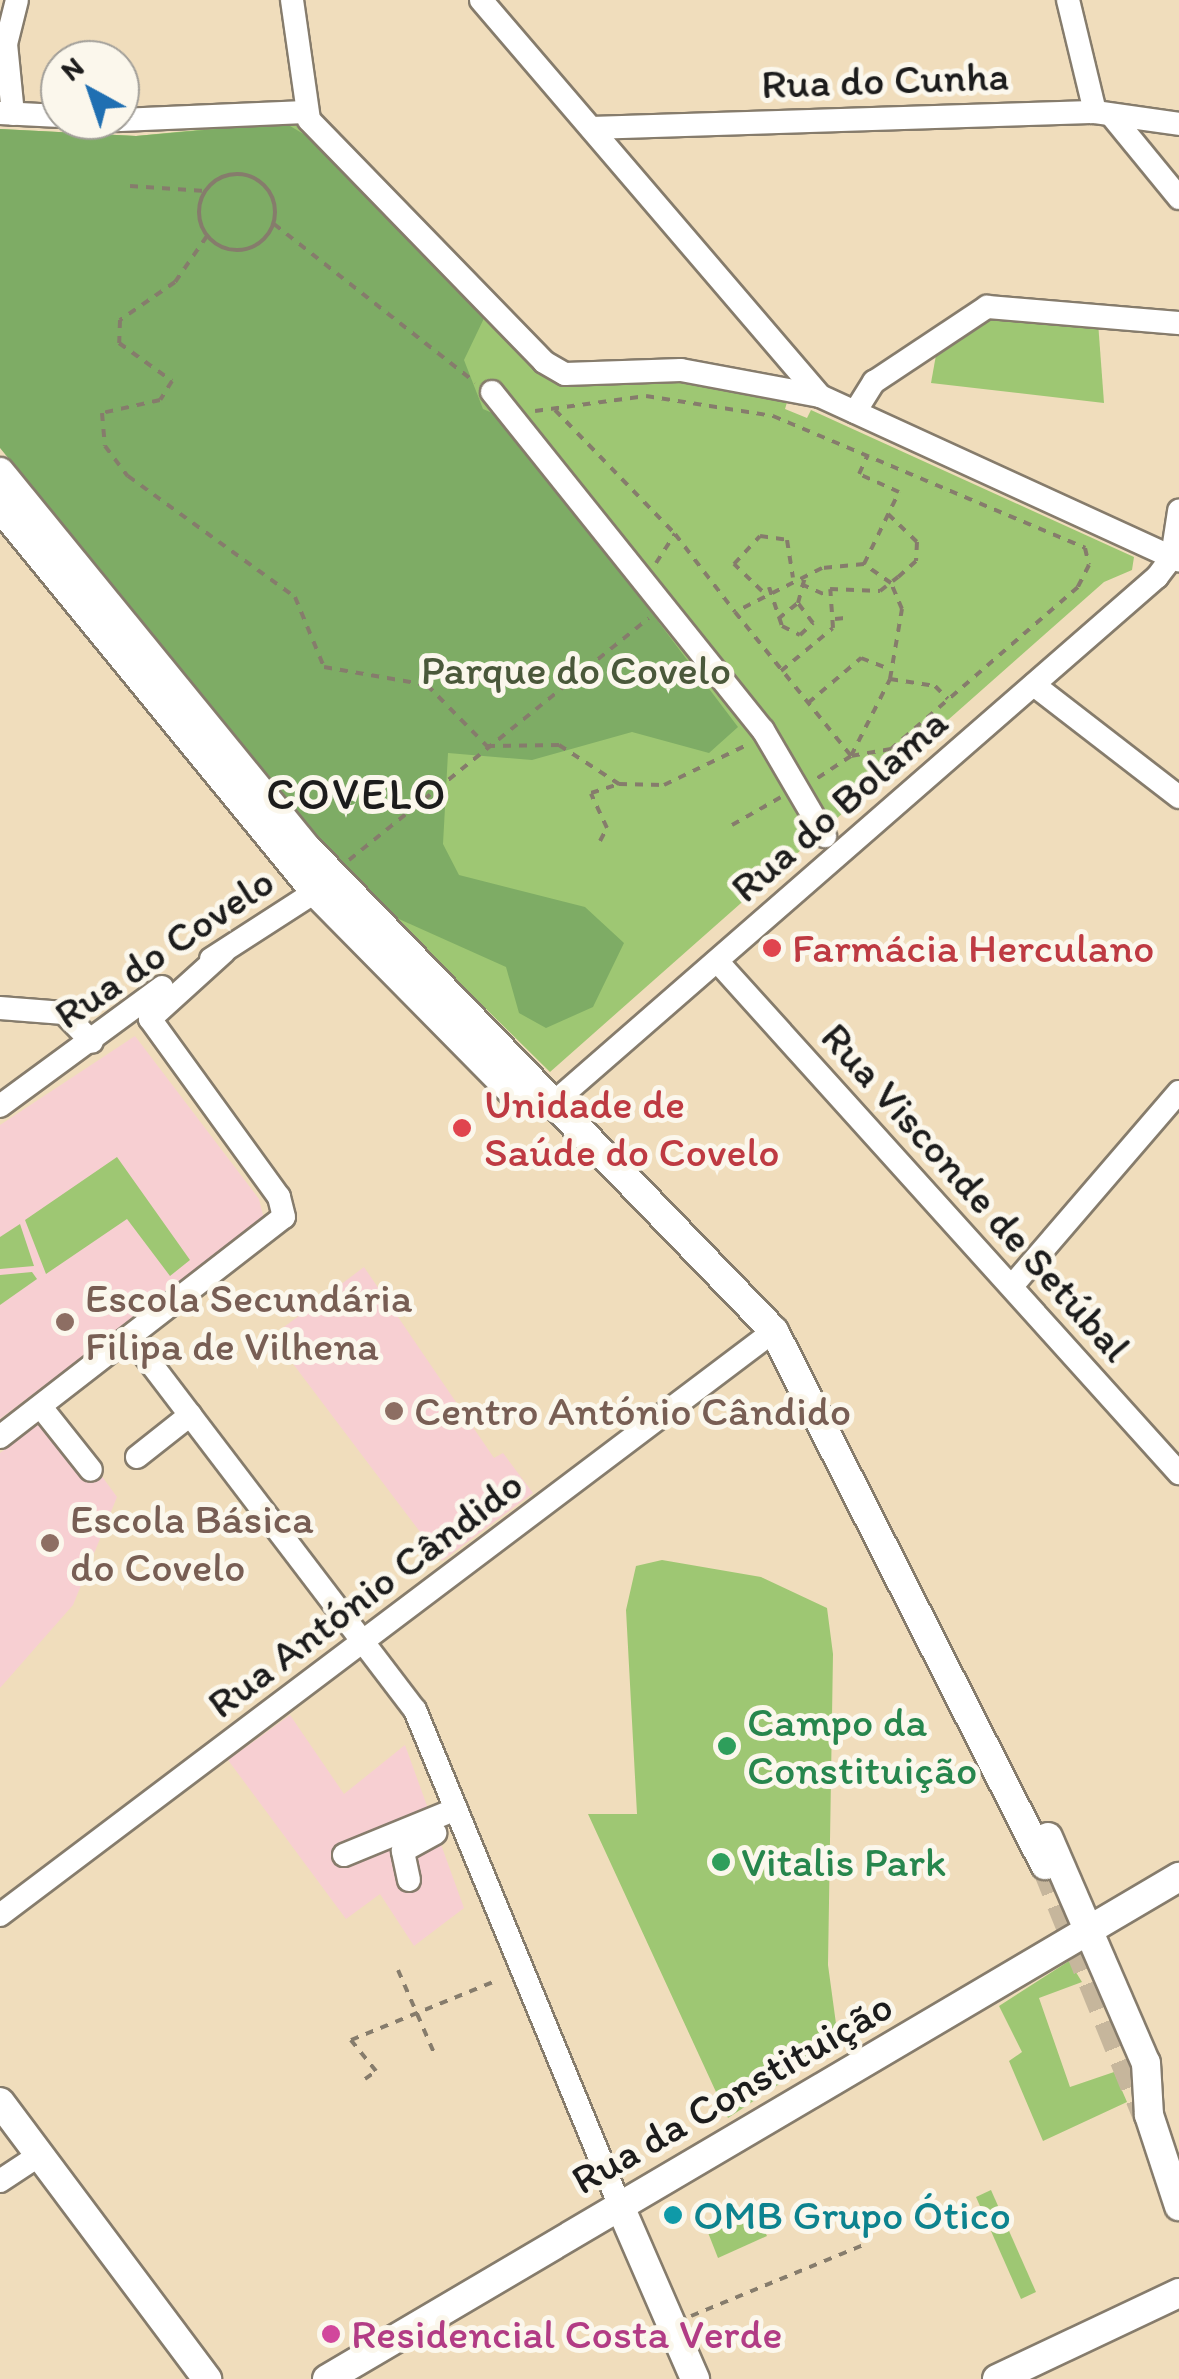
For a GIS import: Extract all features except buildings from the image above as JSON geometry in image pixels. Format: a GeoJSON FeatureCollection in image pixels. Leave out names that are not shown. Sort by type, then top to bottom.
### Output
{"type":"FeatureCollection","features":[{"type":"Feature","properties":{"kind":"main road"},"geometry":{"type":"LineString","coordinates":[[0,472],[372,920],[774,1331],[1046,1865]]}},
{"type":"Feature","properties":{"kind":"main road"},"geometry":{"type":"LineString","coordinates":[[4,518],[315,892],[513,1094],[551,1105]]}},
{"type":"Feature","properties":{"kind":"main road"},"geometry":{"type":"LineString","coordinates":[[896,1570],[920,1586],[1093,1928],[1146,2063],[1148,2115],[1179,2206]]}},
{"type":"Feature","properties":{"kind":"main road","name":"Rua da Constituição"},"geometry":{"type":"LineString","coordinates":[[327,2379],[1179,1877]]}},
{"type":"Feature","properties":{"kind":"main road"},"geometry":{"type":"LineString","coordinates":[[0,2102],[207,2379]]}},
{"type":"Feature","properties":{"kind":"main road"},"geometry":{"type":"LineString","coordinates":[[620,2204],[695,2379]]}},
{"type":"Feature","properties":{"kind":"main road"},"geometry":{"type":"LineString","coordinates":[[996,2379],[1179,2293]]}},
{"type":"Feature","properties":{"kind":"street"},"geometry":{"type":"LineString","coordinates":[[16,0],[6,44],[6,113],[40,115]]}},
{"type":"Feature","properties":{"kind":"street"},"geometry":{"type":"LineString","coordinates":[[292,0],[306,112],[565,374],[681,370],[820,396],[1176,558],[1179,512]]}},
{"type":"Feature","properties":{"kind":"street"},"geometry":{"type":"LineString","coordinates":[[480,0],[820,396]]}},
{"type":"Feature","properties":{"kind":"street"},"geometry":{"type":"LineString","coordinates":[[1068,0],[1104,114],[1179,198]]}},
{"type":"Feature","properties":{"kind":"street"},"geometry":{"type":"LineString","coordinates":[[140,119],[306,112]]}},
{"type":"Feature","properties":{"kind":"street","name":"Rua do Cunha"},"geometry":{"type":"LineString","coordinates":[[591,128],[1104,114],[1179,124]]}},
{"type":"Feature","properties":{"kind":"street"},"geometry":{"type":"LineString","coordinates":[[856,412],[874,382],[987,308],[1179,323]]}},
{"type":"Feature","properties":{"kind":"street"},"geometry":{"type":"LineString","coordinates":[[492,392],[642,574],[763,730],[793,790],[825,836]]}},
{"type":"Feature","properties":{"kind":"street","name":"Rua do Bolama"},"geometry":{"type":"LineString","coordinates":[[551,1105],[1176,558]]}},
{"type":"Feature","properties":{"kind":"street"},"geometry":{"type":"LineString","coordinates":[[1034,685],[1179,796]]}},
{"type":"Feature","properties":{"kind":"street","name":"Rua do Covelo"},"geometry":{"type":"LineString","coordinates":[[0,1106],[315,892],[372,920]]}},
{"type":"Feature","properties":{"kind":"street"},"geometry":{"type":"LineString","coordinates":[[0,1437],[133,1340],[284,1218],[279,1197],[150,1019],[224,952]]}},
{"type":"Feature","properties":{"kind":"street","name":"Rua Visconde de Setúbal"},"geometry":{"type":"LineString","coordinates":[[717,961],[1179,1473]]}},
{"type":"Feature","properties":{"kind":"street"},"geometry":{"type":"LineString","coordinates":[[0,1008],[64,1012],[92,1042]]}},
{"type":"Feature","properties":{"kind":"street"},"geometry":{"type":"LineString","coordinates":[[1012,1286],[1179,1092]]}},
{"type":"Feature","properties":{"kind":"street","name":"Rua António Cândido"},"geometry":{"type":"LineString","coordinates":[[1,1913],[774,1331]]}},
{"type":"Feature","properties":{"kind":"street"},"geometry":{"type":"LineString","coordinates":[[133,1340],[414,1710],[620,2204]]}},
{"type":"Feature","properties":{"kind":"street"},"geometry":{"type":"LineString","coordinates":[[42,1407],[92,1470]]}},
{"type":"Feature","properties":{"kind":"street"},"geometry":{"type":"LineString","coordinates":[[136,1456],[190,1415]]}},
{"type":"Feature","properties":{"kind":"street"},"geometry":{"type":"LineString","coordinates":[[344,1856],[459,1815]]}},
{"type":"Feature","properties":{"kind":"street"},"geometry":{"type":"LineString","coordinates":[[410,1880],[403,1851],[459,1815]]}},
{"type":"Feature","properties":{"kind":"street"},"geometry":{"type":"LineString","coordinates":[[0,2181],[41,2154]]}},
{"type":"Feature","properties":{"kind":"path"},"geometry":{"type":"LineString","coordinates":[[225,176],[250,176],[270,192],[274,224],[242,251],[206,236],[199,215],[205,191],[225,176]]}},
{"type":"Feature","properties":{"kind":"path"},"geometry":{"type":"LineString","coordinates":[[130,186],[205,191]]}},
{"type":"Feature","properties":{"kind":"path"},"geometry":{"type":"LineString","coordinates":[[274,224],[304,240],[446,366],[492,392]]}},
{"type":"Feature","properties":{"kind":"path"},"geometry":{"type":"LineString","coordinates":[[206,236],[174,282],[120,320],[119,343],[172,381],[160,400],[102,414],[105,446],[128,476],[295,597],[324,668],[427,685],[487,746],[558,745],[619,784]]}},
{"type":"Feature","properties":{"kind":"path"},"geometry":{"type":"LineString","coordinates":[[520,424],[604,396],[688,398],[823,435],[1088,556],[1078,586],[891,749],[851,756],[732,825]]}},
{"type":"Feature","properties":{"kind":"path"},"geometry":{"type":"LineString","coordinates":[[555,410],[674,534],[851,756]]}},
{"type":"Feature","properties":{"kind":"path"},"geometry":{"type":"LineString","coordinates":[[823,435],[830,420]]}},
{"type":"Feature","properties":{"kind":"path"},"geometry":{"type":"LineString","coordinates":[[864,564],[898,492],[859,474],[868,455]]}},
{"type":"Feature","properties":{"kind":"path"},"geometry":{"type":"LineString","coordinates":[[864,603],[916,561],[917,542],[888,514]]}},
{"type":"Feature","properties":{"kind":"path"},"geometry":{"type":"LineString","coordinates":[[642,574],[674,534]]}},
{"type":"Feature","properties":{"kind":"path"},"geometry":{"type":"LineString","coordinates":[[762,591],[734,564],[760,536],[787,540],[793,578]]}},
{"type":"Feature","properties":{"kind":"path"},"geometry":{"type":"LineString","coordinates":[[734,612],[762,591],[793,578],[864,564]]}},
{"type":"Feature","properties":{"kind":"path"},"geometry":{"type":"LineString","coordinates":[[851,756],[890,680],[887,668],[900,597],[864,564]]}},
{"type":"Feature","properties":{"kind":"path"},"geometry":{"type":"LineString","coordinates":[[778,619],[798,603],[806,574]]}},
{"type":"Feature","properties":{"kind":"path"},"geometry":{"type":"LineString","coordinates":[[801,584],[828,595]]}},
{"type":"Feature","properties":{"kind":"path"},"geometry":{"type":"LineString","coordinates":[[828,595],[847,584],[870,596]]}},
{"type":"Feature","properties":{"kind":"path"},"geometry":{"type":"LineString","coordinates":[[770,587],[778,619],[800,636],[813,617],[798,603]]}},
{"type":"Feature","properties":{"kind":"path"},"geometry":{"type":"LineString","coordinates":[[828,595],[834,619]]}},
{"type":"Feature","properties":{"kind":"path"},"geometry":{"type":"LineString","coordinates":[[341,866],[666,605]]}},
{"type":"Feature","properties":{"kind":"path"},"geometry":{"type":"LineString","coordinates":[[781,670],[834,619],[845,618]]}},
{"type":"Feature","properties":{"kind":"path"},"geometry":{"type":"LineString","coordinates":[[808,703],[861,658],[887,668]]}},
{"type":"Feature","properties":{"kind":"path"},"geometry":{"type":"LineString","coordinates":[[890,680],[935,686],[948,699]]}},
{"type":"Feature","properties":{"kind":"path"},"geometry":{"type":"LineString","coordinates":[[600,842],[607,828],[591,792],[619,784],[664,785],[763,730]]}},
{"type":"Feature","properties":{"kind":"path"},"geometry":{"type":"LineString","coordinates":[[398,1970],[435,2056]]}},
{"type":"Feature","properties":{"kind":"path"},"geometry":{"type":"LineString","coordinates":[[365,2079],[376,2071],[351,2040],[498,1980]]}},
{"type":"Feature","properties":{"kind":"path"},"geometry":{"type":"LineString","coordinates":[[672,2323],[866,2244]]}},
{"type":"Feature","properties":{"kind":"shaded area","name":"Escola Secundária Filipa de Vilhena"},"geometry":{"type":"Polygon","coordinates":[[[135,1036],[259,1199],[264,1219],[0,1419],[0,1125],[135,1036]]]}},
{"type":"Feature","properties":{"kind":"shaded area","name":"Centro António Cândido"},"geometry":{"type":"Polygon","coordinates":[[[364,1267],[494,1458],[503,1453],[533,1493],[442,1561],[272,1336],[364,1267]]]}},
{"type":"Feature","properties":{"kind":"shaded area","name":"Escola Básica do Covelo"},"geometry":{"type":"Polygon","coordinates":[[[55,1412],[117,1497],[73,1605],[0,1688],[0,1453],[55,1412]]]}},
{"type":"Feature","properties":{"kind":"shaded area"},"geometry":{"type":"Polygon","coordinates":[[[290,1715],[344,1794],[405,1745],[464,1908],[414,1946],[380,1894],[346,1919],[228,1760],[290,1715]]]}},
{"type":"Feature","properties":{"kind":"green space","name":"Parque do Covelo"},"geometry":{"type":"Polygon","coordinates":[[[285,123],[322,145],[487,312],[464,360],[483,409],[504,418],[738,727],[709,753],[632,732],[532,760],[448,753],[443,844],[459,875],[585,907],[624,943],[593,1007],[546,1028],[519,1013],[506,967],[390,915],[336,861],[0,448],[0,129],[40,131],[40,140],[140,140],[140,136],[285,123]]]}},
{"type":"Feature","properties":{"kind":"green space","name":"Parque do Covelo"},"geometry":{"type":"Polygon","coordinates":[[[248,125],[300,126],[545,373],[685,377],[788,399],[785,409],[807,418],[811,410],[1134,557],[1132,570],[1104,582],[550,1072],[336,861],[0,129],[40,131],[40,140],[140,140],[140,136],[248,125]]]}},
{"type":"Feature","properties":{"kind":"green space"},"geometry":{"type":"Polygon","coordinates":[[[986,317],[1098,322],[1104,403],[931,383],[936,355],[986,317]]]}},
{"type":"Feature","properties":{"kind":"green space"},"geometry":{"type":"Polygon","coordinates":[[[117,1157],[190,1260],[170,1276],[127,1219],[46,1274],[25,1220],[117,1157]]]}},
{"type":"Feature","properties":{"kind":"green space"},"geometry":{"type":"Polygon","coordinates":[[[20,1224],[34,1266],[0,1269],[0,1237],[20,1224]]]}},
{"type":"Feature","properties":{"kind":"green space"},"geometry":{"type":"Polygon","coordinates":[[[32,1272],[37,1279],[0,1305],[0,1275],[32,1272]]]}},
{"type":"Feature","properties":{"kind":"green space","name":"Vitalis Park"},"geometry":{"type":"Polygon","coordinates":[[[662,1560],[761,1577],[827,1608],[833,1654],[828,1965],[840,2053],[832,2049],[728,2118],[588,1814],[637,1814],[626,1610],[636,1566],[662,1560]]]}},
{"type":"Feature","properties":{"kind":"green space"},"geometry":{"type":"Polygon","coordinates":[[[1069,1961],[1082,1982],[1039,1998],[1070,2087],[1114,2072],[1127,2102],[1043,2141],[1009,2061],[1022,2052],[999,2006],[1069,1961]]]}},
{"type":"Feature","properties":{"kind":"green space"},"geometry":{"type":"Polygon","coordinates":[[[991,2190],[1036,2292],[1021,2299],[976,2197],[991,2190]]]}},
{"type":"Feature","properties":{"kind":"green space"},"geometry":{"type":"Polygon","coordinates":[[[752,2207],[767,2236],[718,2258],[705,2225],[752,2207]]]}},
{"type":"Feature","properties":{"kind":"tunnel"},"geometry":{"type":"LineString","coordinates":[[1045,1865],[1147,2118]]}},
{"type":"Feature","properties":{"kind":"place","name":"Farmácia Herculano"},"geometry":{"type":"Point","coordinates":[772,948]}},
{"type":"Feature","properties":{"kind":"place","name":"Unidade de Saúde do Covelo"},"geometry":{"type":"Point","coordinates":[462,1128]}},
{"type":"Feature","properties":{"kind":"place","name":"Escola Secundária Filipa de Vilhena"},"geometry":{"type":"Point","coordinates":[65,1322]}},
{"type":"Feature","properties":{"kind":"place","name":"Centro António Cândido"},"geometry":{"type":"Point","coordinates":[394,1411]}},
{"type":"Feature","properties":{"kind":"place","name":"Escola Básica do Covelo"},"geometry":{"type":"Point","coordinates":[50,1543]}},
{"type":"Feature","properties":{"kind":"place","name":"Campo da Constituição"},"geometry":{"type":"Point","coordinates":[727,1746]}},
{"type":"Feature","properties":{"kind":"place","name":"Vitalis Park"},"geometry":{"type":"Point","coordinates":[721,1862]}},
{"type":"Feature","properties":{"kind":"place","name":"OMB Grupo Ótico"},"geometry":{"type":"Point","coordinates":[673,2215]}},
{"type":"Feature","properties":{"kind":"place","name":"Residencial Costa Verde"},"geometry":{"type":"Point","coordinates":[331,2334]}},
{"type":"Feature","properties":{"kind":"district","name":"COVELO"},"geometry":{"type":"Point","coordinates":[357,794]}}]}
